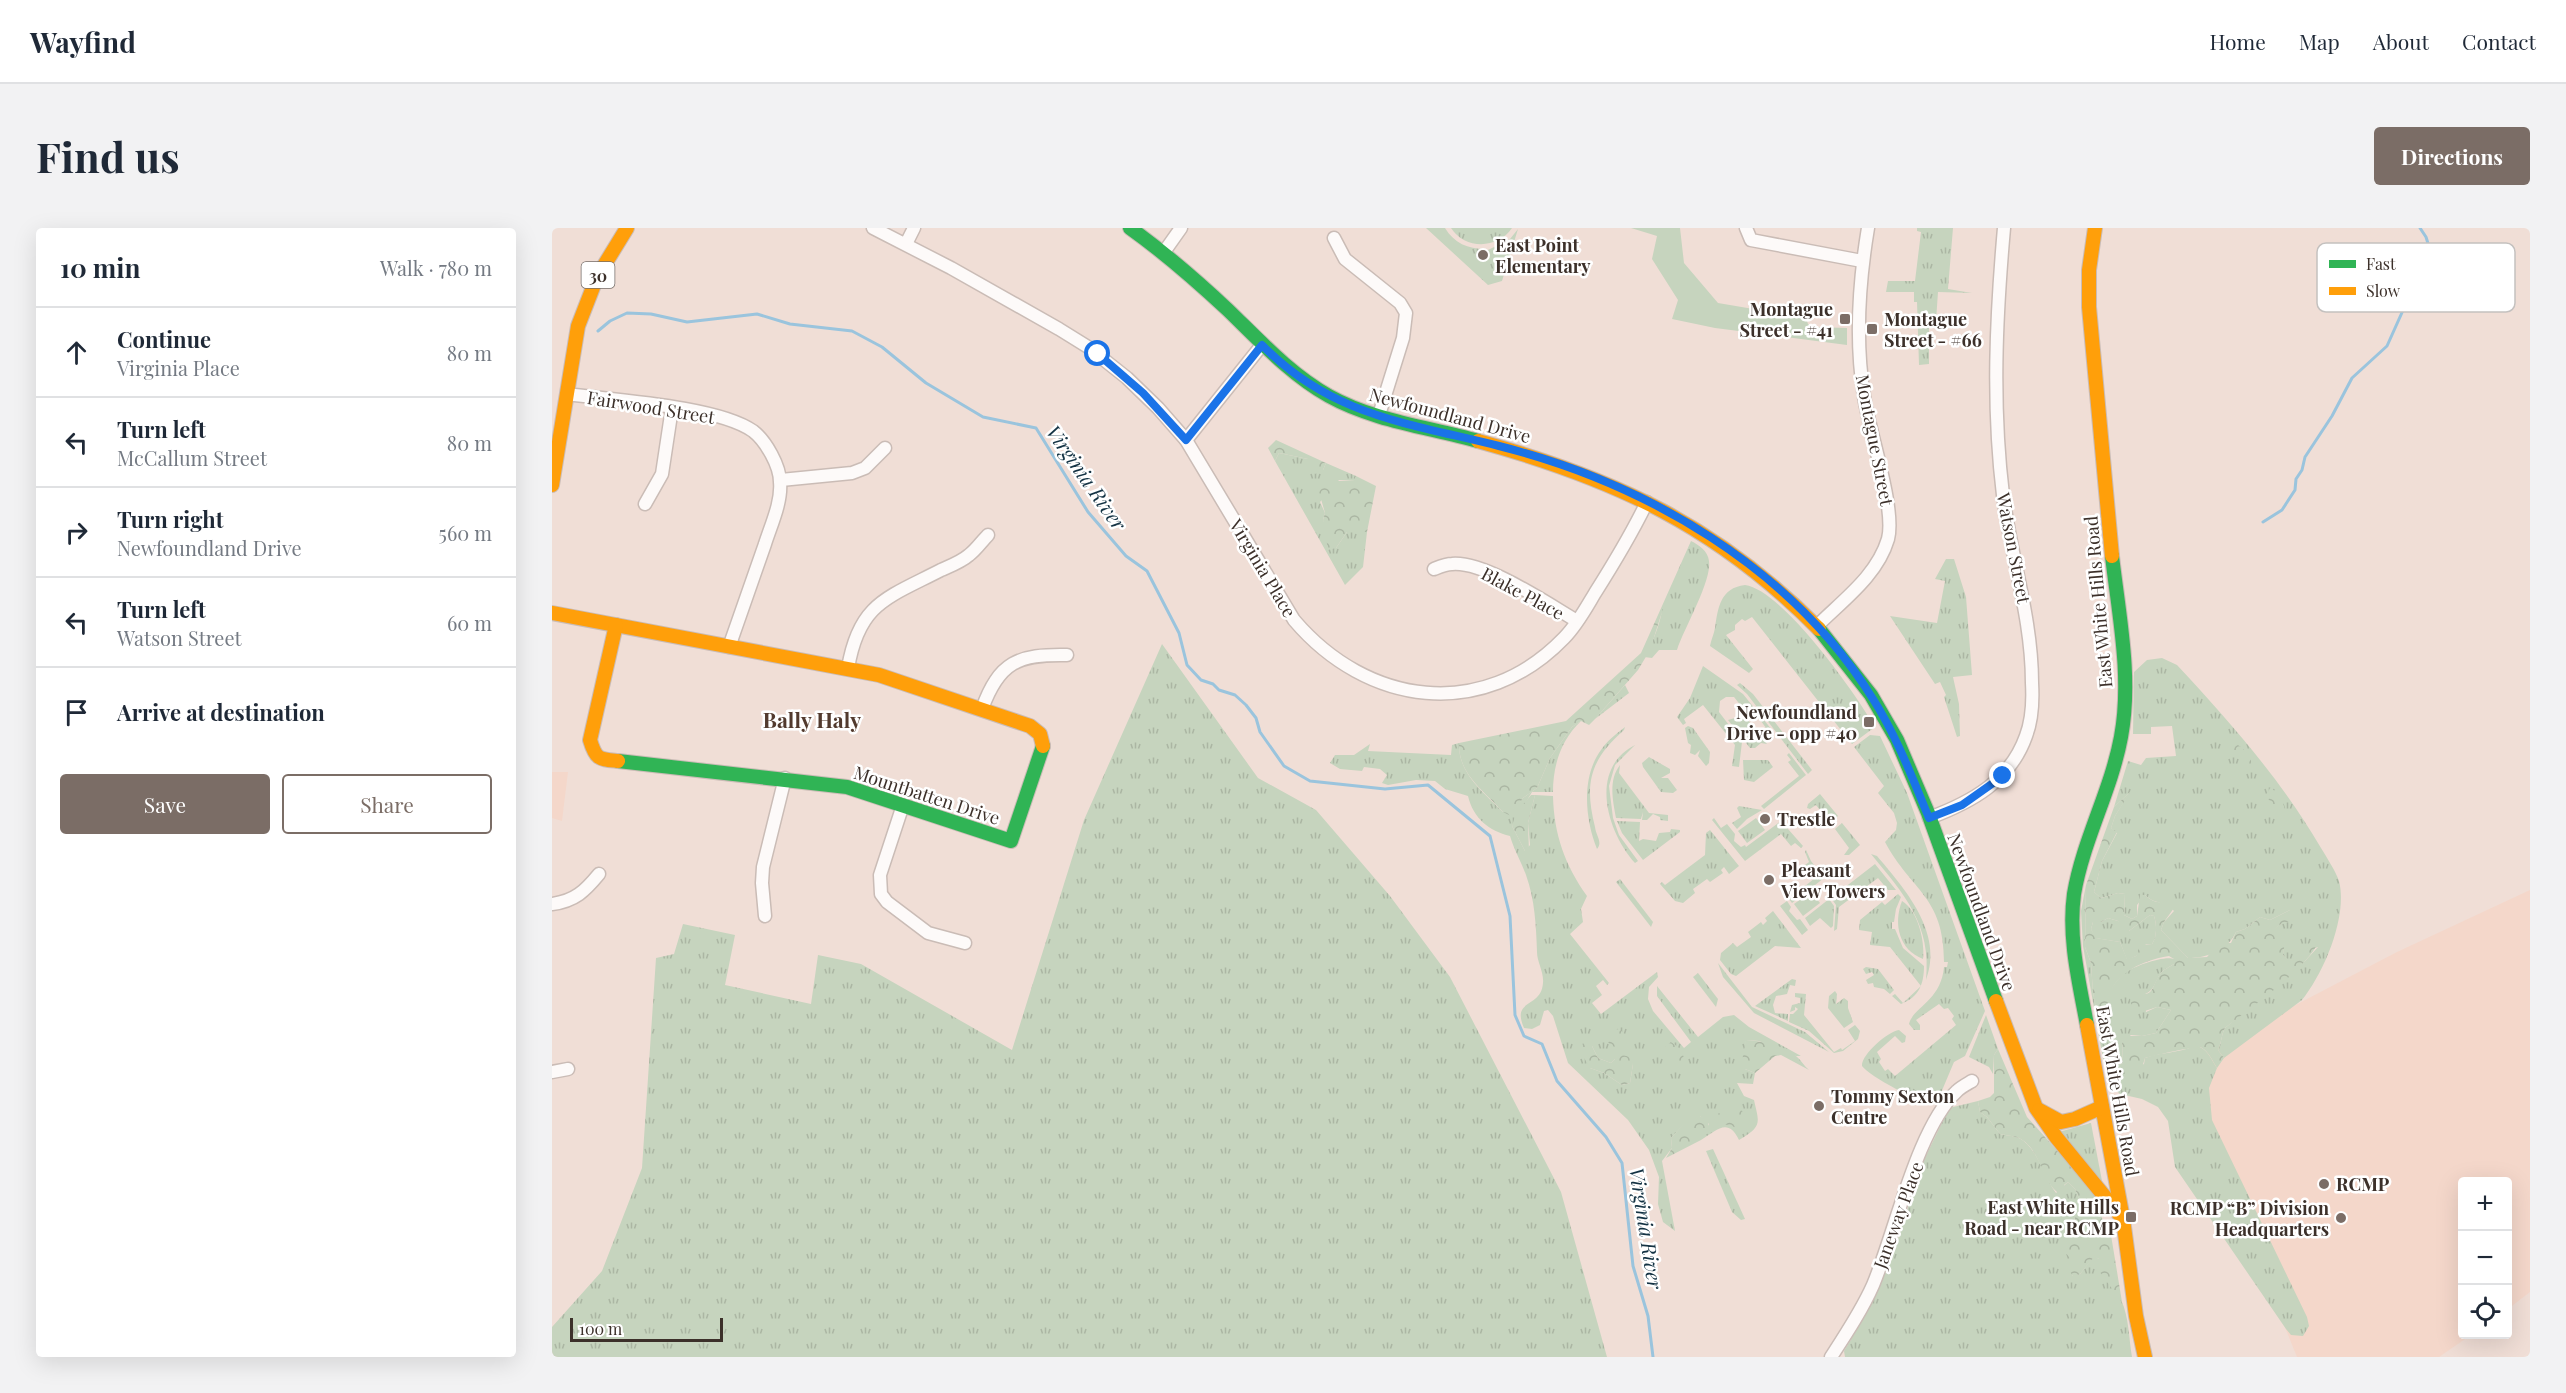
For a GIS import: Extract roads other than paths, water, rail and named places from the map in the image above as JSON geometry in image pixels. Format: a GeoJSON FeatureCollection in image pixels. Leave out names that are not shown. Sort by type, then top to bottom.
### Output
{"type":"FeatureCollection","features":[{"type":"Feature","properties":{"kind":"street","name":"30"},"geometry":{"type":"LineString","coordinates":[[552,485],[578,326],[594,284],[627,228]]}},
{"type":"Feature","properties":{"kind":"street","name":"Virginia Place"},"geometry":{"type":"LineString","coordinates":[[873,228],[906,244],[1088,347],[1143,393],[1186,440],[1294,620],[1323,651],[1343,666],[1368,679],[1394,688],[1448,693],[1491,686],[1510,679],[1535,664],[1567,635],[1577,621],[1618,556],[1647,502]]}},
{"type":"Feature","properties":{"kind":"street"},"geometry":{"type":"LineString","coordinates":[[906,244],[914,228]]}},
{"type":"Feature","properties":{"kind":"street","name":"Newfoundland Drive"},"geometry":{"type":"LineString","coordinates":[[1130,228],[1164,252],[1210,292],[1292,372],[1334,399],[1379,415],[1540,458],[1647,502],[1696,528],[1742,558],[1776,586],[1817,626],[1855,673],[1886,721],[1903,753],[2036,1108],[2056,1138],[2105,1192],[2123,1219]]}},
{"type":"Feature","properties":{"kind":"street"},"geometry":{"type":"LineString","coordinates":[[1164,252],[1181,228]]}},
{"type":"Feature","properties":{"kind":"street"},"geometry":{"type":"LineString","coordinates":[[1746,228],[1751,240],[1862,261]]}},
{"type":"Feature","properties":{"kind":"street","name":"Montague Street"},"geometry":{"type":"LineString","coordinates":[[1817,626],[1863,581],[1880,559],[1889,536],[1889,507],[1870,431],[1860,362],[1860,283],[1868,228]]}},
{"type":"Feature","properties":{"kind":"street","name":"Watson Street"},"geometry":{"type":"LineString","coordinates":[[1929,818],[1962,805],[2003,776],[2018,756],[2027,734],[2032,711],[2032,662],[2028,623],[2004,496],[1995,396],[2004,228]]}},
{"type":"Feature","properties":{"kind":"street","name":"East White Hills Road"},"geometry":{"type":"LineString","coordinates":[[2095,228],[2089,270],[2089,308],[2112,553],[2124,652],[2124,715],[2121,743],[2112,777],[2076,883],[2072,928],[2074,953],[2123,1219],[2136,1316],[2145,1357]]}},
{"type":"Feature","properties":{"kind":"street"},"geometry":{"type":"LineString","coordinates":[[1334,238],[1345,258],[1400,303],[1406,313],[1403,338],[1379,415]]}},
{"type":"Feature","properties":{"kind":"street"},"geometry":{"type":"LineString","coordinates":[[1186,440],[1262,345]]}},
{"type":"Feature","properties":{"kind":"street","name":"Fairwood Street"},"geometry":{"type":"LineString","coordinates":[[568,387],[728,419],[754,432],[771,456],[781,480]]}},
{"type":"Feature","properties":{"kind":"street"},"geometry":{"type":"LineString","coordinates":[[645,504],[662,474],[672,408]]}},
{"type":"Feature","properties":{"kind":"street"},"geometry":{"type":"LineString","coordinates":[[729,647],[775,514],[781,480],[852,473],[865,468],[885,448]]}},
{"type":"Feature","properties":{"kind":"street"},"geometry":{"type":"LineString","coordinates":[[848,668],[853,642],[861,623],[870,611],[901,591],[969,556],[988,535]]}},
{"type":"Feature","properties":{"kind":"street","name":"Blake Place"},"geometry":{"type":"LineString","coordinates":[[1434,569],[1452,564],[1472,566],[1507,580],[1577,621]]}},
{"type":"Feature","properties":{"kind":"street","name":"Mountbatten Drive"},"geometry":{"type":"LineString","coordinates":[[552,613],[848,668],[904,681],[1030,726],[1040,734],[1043,740],[1040,758],[1011,841],[847,787],[785,778],[602,759],[594,754],[590,747],[591,730],[616,625]]}},
{"type":"Feature","properties":{"kind":"street"},"geometry":{"type":"LineString","coordinates":[[982,710],[991,686],[1009,665],[1036,654],[1067,655]]}},
{"type":"Feature","properties":{"kind":"street"},"geometry":{"type":"LineString","coordinates":[[765,916],[763,867],[785,778]]}},
{"type":"Feature","properties":{"kind":"street"},"geometry":{"type":"LineString","coordinates":[[903,805],[880,875],[881,894],[928,933],[965,943]]}},
{"type":"Feature","properties":{"kind":"street"},"geometry":{"type":"LineString","coordinates":[[552,904],[576,898],[585,892],[599,873]]}},
{"type":"Feature","properties":{"kind":"street"},"geometry":{"type":"LineString","coordinates":[[552,1072],[568,1069]]}},
{"type":"Feature","properties":{"kind":"street","name":"Janeway Place"},"geometry":{"type":"LineString","coordinates":[[1831,1357],[1864,1305],[1873,1286],[1936,1118],[1958,1089],[1972,1081]]}},
{"type":"Feature","properties":{"kind":"street"},"geometry":{"type":"LineString","coordinates":[[2036,1108],[2061,1122],[2075,1119],[2102,1107]]}},
{"type":"Feature","properties":{"kind":"waterway"},"geometry":{"type":"LineString","coordinates":[[2420,228],[2428,243]]}},
{"type":"Feature","properties":{"kind":"waterway"},"geometry":{"type":"LineString","coordinates":[[2263,522],[2282,510],[2295,490],[2296,479],[2302,470],[2305,457],[2332,416],[2352,378],[2387,346],[2402,312]]}},
{"type":"Feature","properties":{"kind":"waterway","name":"Virginia River"},"geometry":{"type":"LineString","coordinates":[[598,331],[610,321],[627,313],[651,314],[687,322],[757,314],[790,324],[852,331],[882,347],[926,383],[983,417],[1036,428],[1088,512],[1126,556],[1147,571],[1179,633],[1187,665],[1201,680],[1213,684],[1219,690],[1235,695],[1246,705],[1256,718],[1260,732],[1284,766],[1310,781],[1385,789],[1428,785],[1490,836],[1510,916],[1515,1015],[1524,1036],[1542,1044],[1557,1081],[1606,1137],[1622,1163],[1633,1266],[1648,1316],[1653,1357]]}},
{"type":"Feature","properties":{"kind":"place","name":"East Point Elementary"},"geometry":{"type":"Point","coordinates":[1483,255]}},
{"type":"Feature","properties":{"kind":"place","name":"Montague Street - #41"},"geometry":{"type":"Point","coordinates":[1845,319]}},
{"type":"Feature","properties":{"kind":"place","name":"Montague Street - #66"},"geometry":{"type":"Point","coordinates":[1872,329]}},
{"type":"Feature","properties":{"kind":"place","name":"Newfoundland Drive - opp #40"},"geometry":{"type":"Point","coordinates":[1869,722]}},
{"type":"Feature","properties":{"kind":"place","name":"Trestle"},"geometry":{"type":"Point","coordinates":[1765,819]}},
{"type":"Feature","properties":{"kind":"place","name":"Pleasant View Towers"},"geometry":{"type":"Point","coordinates":[1769,880]}},
{"type":"Feature","properties":{"kind":"place","name":"Tommy Sexton Centre"},"geometry":{"type":"Point","coordinates":[1819,1106]}},
{"type":"Feature","properties":{"kind":"place","name":"RCMP"},"geometry":{"type":"Point","coordinates":[2324,1184]}},
{"type":"Feature","properties":{"kind":"place","name":"East White Hills Road - near RCMP"},"geometry":{"type":"Point","coordinates":[2131,1217]}},
{"type":"Feature","properties":{"kind":"place","name":"RCMP “B” Division Headquarters"},"geometry":{"type":"Point","coordinates":[2341,1218]}},
{"type":"Feature","properties":{"kind":"district","name":"Bally Haly"},"geometry":{"type":"Point","coordinates":[812,719]}}]}
